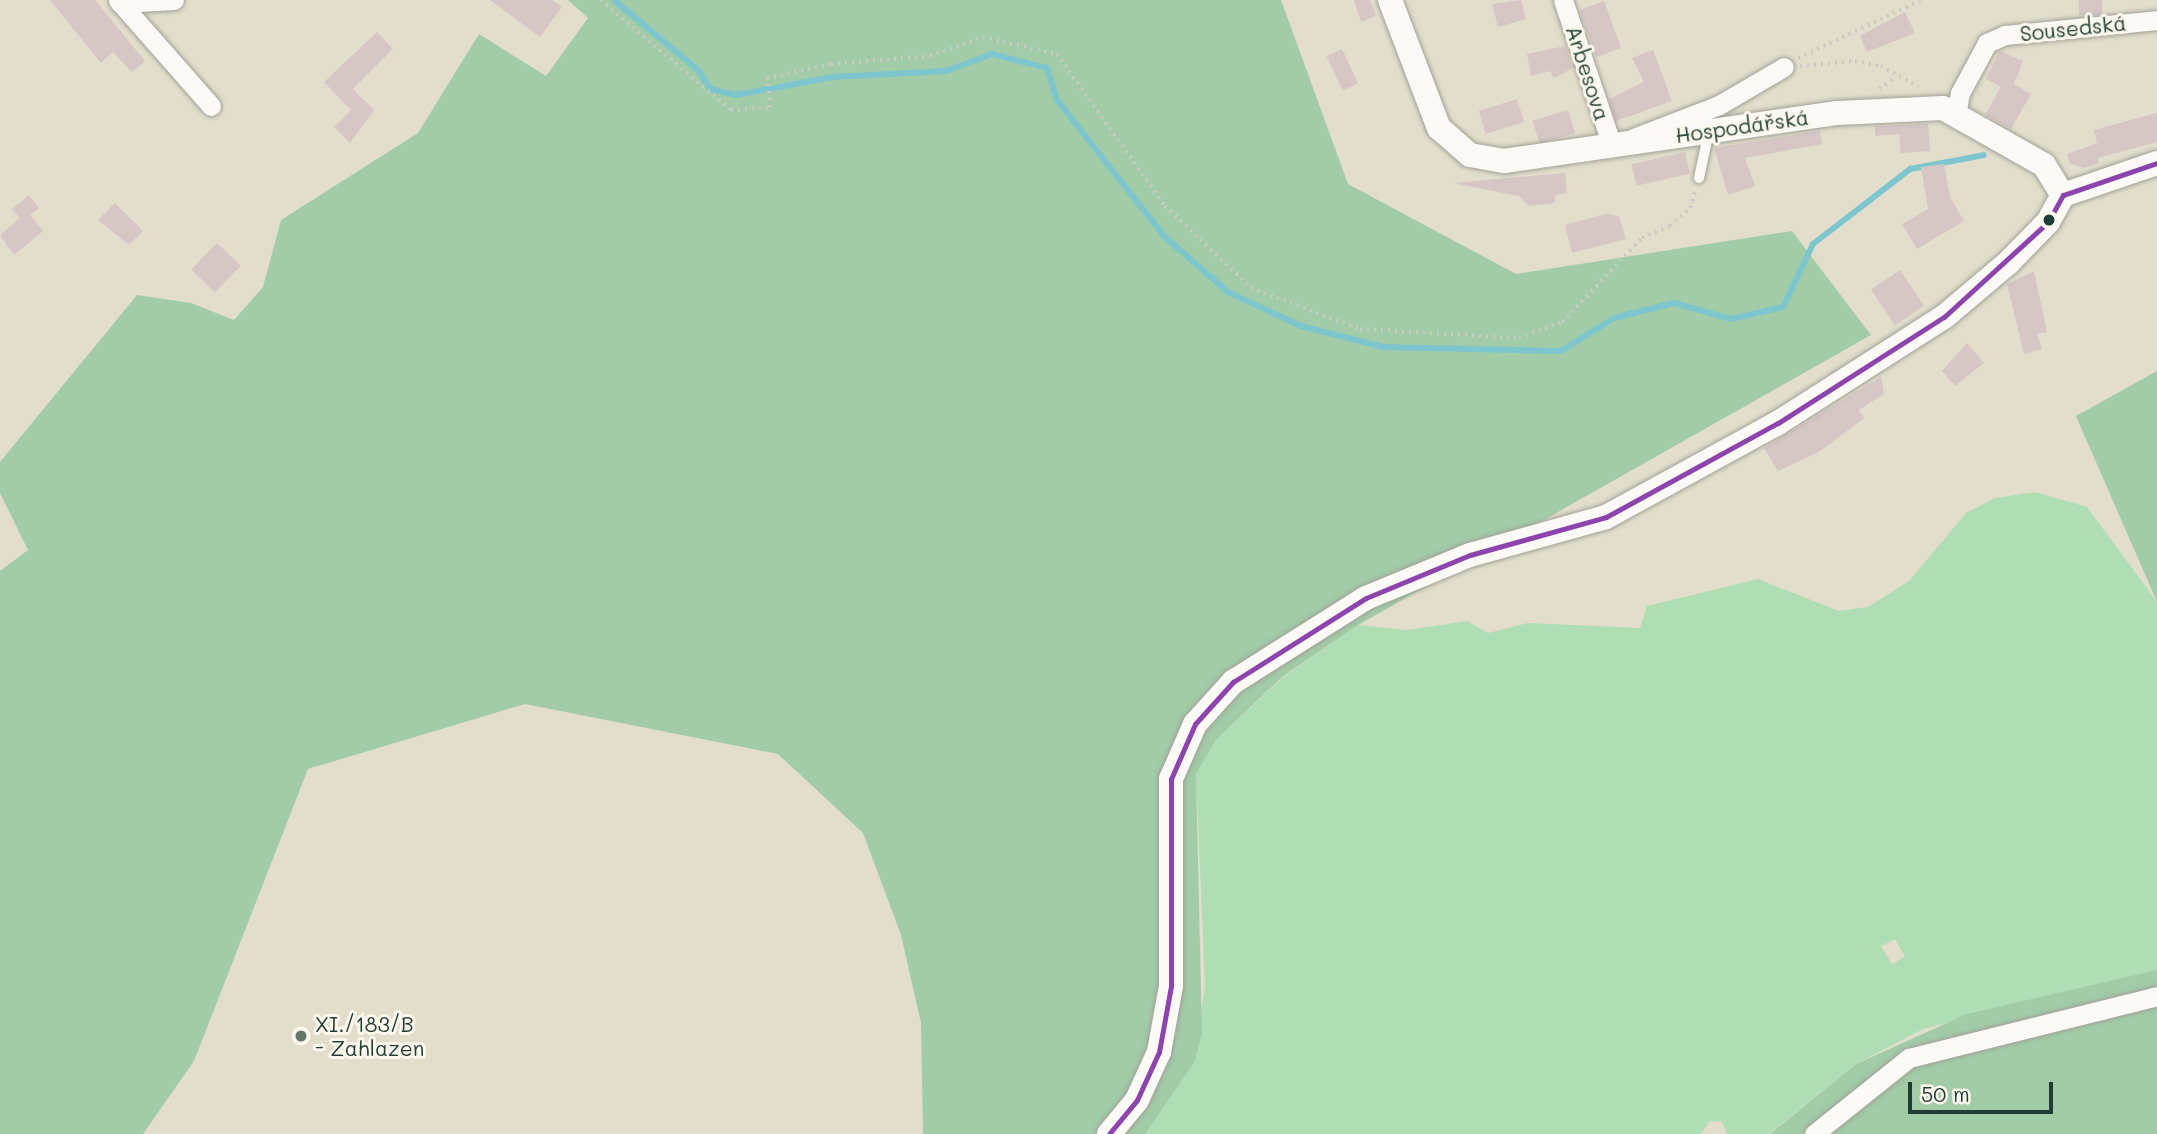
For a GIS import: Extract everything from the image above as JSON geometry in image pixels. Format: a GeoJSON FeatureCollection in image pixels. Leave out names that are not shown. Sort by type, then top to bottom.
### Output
{"type":"FeatureCollection","features":[{"type":"Feature","properties":{"kind":"street"},"geometry":{"type":"LineString","coordinates":[[119,1],[174,0]]}},
{"type":"Feature","properties":{"kind":"street","name":"Hospodářská"},"geometry":{"type":"LineString","coordinates":[[1390,0],[1439,128],[1471,155],[1504,161],[1838,113],[1943,108],[1958,104],[2044,165],[2063,195]]}},
{"type":"Feature","properties":{"kind":"street","name":"Arbesova"},"geometry":{"type":"LineString","coordinates":[[1563,0],[1616,146]]}},
{"type":"Feature","properties":{"kind":"street"},"geometry":{"type":"LineString","coordinates":[[119,1],[211,106]]}},
{"type":"Feature","properties":{"kind":"street","name":"Sousedská"},"geometry":{"type":"LineString","coordinates":[[1958,104],[1987,43],[2005,35],[2157,19]]}},
{"type":"Feature","properties":{"kind":"street"},"geometry":{"type":"LineString","coordinates":[[1616,146],[1719,105],[1784,66]]}},
{"type":"Feature","properties":{"kind":"street"},"geometry":{"type":"LineString","coordinates":[[1109,1134],[1137,1100],[1159,1052],[1175,927],[1166,833],[1171,779],[1195,724],[1233,682],[1366,598],[1470,555],[1606,517],[1778,423],[1944,317],[2008,263],[2048,222],[2063,195],[2157,163]]}},
{"type":"Feature","properties":{"kind":"street"},"geometry":{"type":"LineString","coordinates":[[1814,1134],[1909,1058],[2157,996]]}},
{"type":"Feature","properties":{"kind":"lane"},"geometry":{"type":"LineString","coordinates":[[1699,178],[1709,130]]}},
{"type":"Feature","properties":{"kind":"path"},"geometry":{"type":"LineString","coordinates":[[601,0],[731,110],[770,107],[767,78],[831,64],[930,56],[983,37],[1057,54],[1166,206],[1251,288],[1360,329],[1519,338],[1562,322],[1642,238],[1670,226],[1690,208],[1699,178]]}},
{"type":"Feature","properties":{"kind":"path"},"geometry":{"type":"LineString","coordinates":[[1784,66],[1823,41],[1921,0]]}},
{"type":"Feature","properties":{"kind":"path"},"geometry":{"type":"LineString","coordinates":[[1784,66],[1856,61],[1881,66],[1958,104]]}},
{"type":"Feature","properties":{"kind":"green space"},"geometry":{"type":"Polygon","coordinates":[[[568,0],[1281,0],[1348,184],[1516,274],[1792,231],[1871,335],[1358,625],[1282,677],[1216,740],[1196,774],[1202,1033],[1194,1063],[1145,1134],[923,1134],[921,1023],[901,935],[863,833],[778,754],[525,704],[308,769],[194,1061],[143,1134],[0,1134],[0,571],[28,550],[0,493],[0,462],[137,295],[191,303],[234,320],[263,287],[281,220],[418,133],[479,34],[546,76],[588,18],[568,0]]]}},
{"type":"Feature","properties":{"kind":"green space"},"geometry":{"type":"Polygon","coordinates":[[[2157,371],[2157,602],[2076,416],[2157,371]]]}},
{"type":"Feature","properties":{"kind":"green space"},"geometry":{"type":"Polygon","coordinates":[[[2035,492],[2087,507],[2157,602],[2157,970],[1923,1029],[1856,1064],[1769,1134],[1727,1134],[1722,1122],[1710,1121],[1701,1134],[1145,1134],[1194,1063],[1205,986],[1196,774],[1216,740],[1282,678],[1358,625],[1407,630],[1467,621],[1488,633],[1528,623],[1640,628],[1647,606],[1758,579],[1839,611],[1868,607],[1909,581],[1966,513],[1995,498],[2035,492]],[[1895,939],[1881,946],[1892,964],[1905,957],[1895,939]]]}},
{"type":"Feature","properties":{"kind":"green space"},"geometry":{"type":"Polygon","coordinates":[[[2157,970],[2157,1134],[1770,1134],[1856,1064],[1967,1014],[2157,970]]]}},
{"type":"Feature","properties":{"kind":"building"},"geometry":{"type":"Polygon","coordinates":[[[50,0],[95,0],[145,61],[132,72],[113,52],[101,63],[50,0]]]}},
{"type":"Feature","properties":{"kind":"building"},"geometry":{"type":"Polygon","coordinates":[[[490,0],[552,0],[562,7],[540,37],[490,0]]]}},
{"type":"Feature","properties":{"kind":"building"},"geometry":{"type":"Polygon","coordinates":[[[1354,0],[1370,0],[1376,16],[1361,22],[1354,0]]]}},
{"type":"Feature","properties":{"kind":"building"},"geometry":{"type":"Polygon","coordinates":[[[1521,0],[1526,19],[1498,27],[1492,4],[1521,0]]]}},
{"type":"Feature","properties":{"kind":"building"},"geometry":{"type":"Polygon","coordinates":[[[2079,0],[2102,0],[2102,15],[2079,15],[2079,0]]]}},
{"type":"Feature","properties":{"kind":"building"},"geometry":{"type":"Polygon","coordinates":[[[1604,1],[1621,48],[1597,57],[1580,10],[1604,1]]]}},
{"type":"Feature","properties":{"kind":"building"},"geometry":{"type":"Polygon","coordinates":[[[1905,12],[1915,33],[1867,52],[1860,36],[1905,12]]]}},
{"type":"Feature","properties":{"kind":"building"},"geometry":{"type":"Polygon","coordinates":[[[377,32],[393,49],[353,89],[374,110],[350,143],[334,127],[351,110],[324,82],[377,32]]]}},
{"type":"Feature","properties":{"kind":"building"},"geometry":{"type":"Polygon","coordinates":[[[1565,46],[1573,68],[1554,78],[1550,71],[1531,76],[1527,54],[1565,46]]]}},
{"type":"Feature","properties":{"kind":"building"},"geometry":{"type":"Polygon","coordinates":[[[1342,49],[1358,83],[1343,91],[1327,56],[1342,49]]]}},
{"type":"Feature","properties":{"kind":"building"},"geometry":{"type":"Polygon","coordinates":[[[1653,50],[1672,101],[1616,121],[1609,99],[1644,82],[1632,58],[1653,50]]]}},
{"type":"Feature","properties":{"kind":"building"},"geometry":{"type":"Polygon","coordinates":[[[2000,51],[2023,61],[2014,84],[2031,94],[2011,129],[1985,115],[2001,87],[1986,79],[2000,51]]]}},
{"type":"Feature","properties":{"kind":"building"},"geometry":{"type":"Polygon","coordinates":[[[1517,99],[1524,122],[1486,134],[1479,111],[1517,99]]]}},
{"type":"Feature","properties":{"kind":"building"},"geometry":{"type":"Polygon","coordinates":[[[1568,110],[1575,133],[1540,144],[1533,121],[1568,110]]]}},
{"type":"Feature","properties":{"kind":"building"},"geometry":{"type":"Polygon","coordinates":[[[2157,113],[2157,142],[2098,158],[2099,163],[2085,168],[2070,164],[2067,154],[2097,143],[2094,130],[2157,113]]]}},
{"type":"Feature","properties":{"kind":"building"},"geometry":{"type":"Polygon","coordinates":[[[1928,124],[1930,151],[1901,153],[1899,134],[1875,136],[1875,126],[1928,124]]]}},
{"type":"Feature","properties":{"kind":"building"},"geometry":{"type":"Polygon","coordinates":[[[1820,131],[1822,144],[1745,158],[1755,186],[1728,195],[1714,148],[1820,131]]]}},
{"type":"Feature","properties":{"kind":"building"},"geometry":{"type":"Polygon","coordinates":[[[1685,152],[1690,173],[1636,186],[1631,164],[1685,152]]]}},
{"type":"Feature","properties":{"kind":"building"},"geometry":{"type":"Polygon","coordinates":[[[1944,164],[1950,197],[1964,221],[1917,249],[1902,224],[1928,209],[1921,167],[1944,164]]]}},
{"type":"Feature","properties":{"kind":"building"},"geometry":{"type":"Polygon","coordinates":[[[1565,173],[1567,193],[1555,195],[1555,203],[1529,206],[1519,196],[1453,183],[1565,173]]]}},
{"type":"Feature","properties":{"kind":"building"},"geometry":{"type":"Polygon","coordinates":[[[29,195],[39,208],[30,215],[43,231],[14,255],[0,235],[20,218],[12,209],[29,195]]]}},
{"type":"Feature","properties":{"kind":"building"},"geometry":{"type":"Polygon","coordinates":[[[115,203],[143,231],[129,245],[98,220],[115,203]]]}},
{"type":"Feature","properties":{"kind":"building"},"geometry":{"type":"Polygon","coordinates":[[[1605,214],[1619,216],[1626,239],[1572,253],[1565,225],[1605,214]]]}},
{"type":"Feature","properties":{"kind":"building"},"geometry":{"type":"Polygon","coordinates":[[[217,243],[241,266],[215,293],[191,270],[217,243]]]}},
{"type":"Feature","properties":{"kind":"building"},"geometry":{"type":"Polygon","coordinates":[[[1900,270],[1924,306],[1895,325],[1871,290],[1900,270]]]}},
{"type":"Feature","properties":{"kind":"building"},"geometry":{"type":"Polygon","coordinates":[[[2034,271],[2047,332],[2037,334],[2042,349],[2024,354],[2007,284],[2034,271]]]}},
{"type":"Feature","properties":{"kind":"building"},"geometry":{"type":"Polygon","coordinates":[[[1967,343],[1984,363],[1955,386],[1942,371],[1967,343]]]}},
{"type":"Feature","properties":{"kind":"building"},"geometry":{"type":"Polygon","coordinates":[[[1881,377],[1884,394],[1859,410],[1864,418],[1819,452],[1778,471],[1764,448],[1881,377]]]}},
{"type":"Feature","properties":{"kind":"waterway"},"geometry":{"type":"LineString","coordinates":[[614,0],[698,70],[710,89],[736,95],[833,77],[946,71],[992,54],[1047,68],[1057,100],[1165,237],[1228,292],[1301,326],[1383,347],[1561,351],[1614,318],[1674,303],[1731,319],[1783,307],[1813,244],[1910,169],[1984,155]]}},
{"type":"Feature","properties":{"kind":"transit line"},"geometry":{"type":"LineString","coordinates":[[2063,195],[2157,163]]}},
{"type":"Feature","properties":{"kind":"transit line"},"geometry":{"type":"LineString","coordinates":[[1109,1134],[1137,1100],[1159,1052],[1171,986],[1171,779],[1195,724],[1233,682],[1366,598],[1470,555],[1606,517],[1778,423],[1944,317],[2048,222],[2063,195]]}},
{"type":"Feature","properties":{"kind":"place","name":"XI./183/B - Zahlazen"},"geometry":{"type":"Point","coordinates":[301,1036]}}]}
